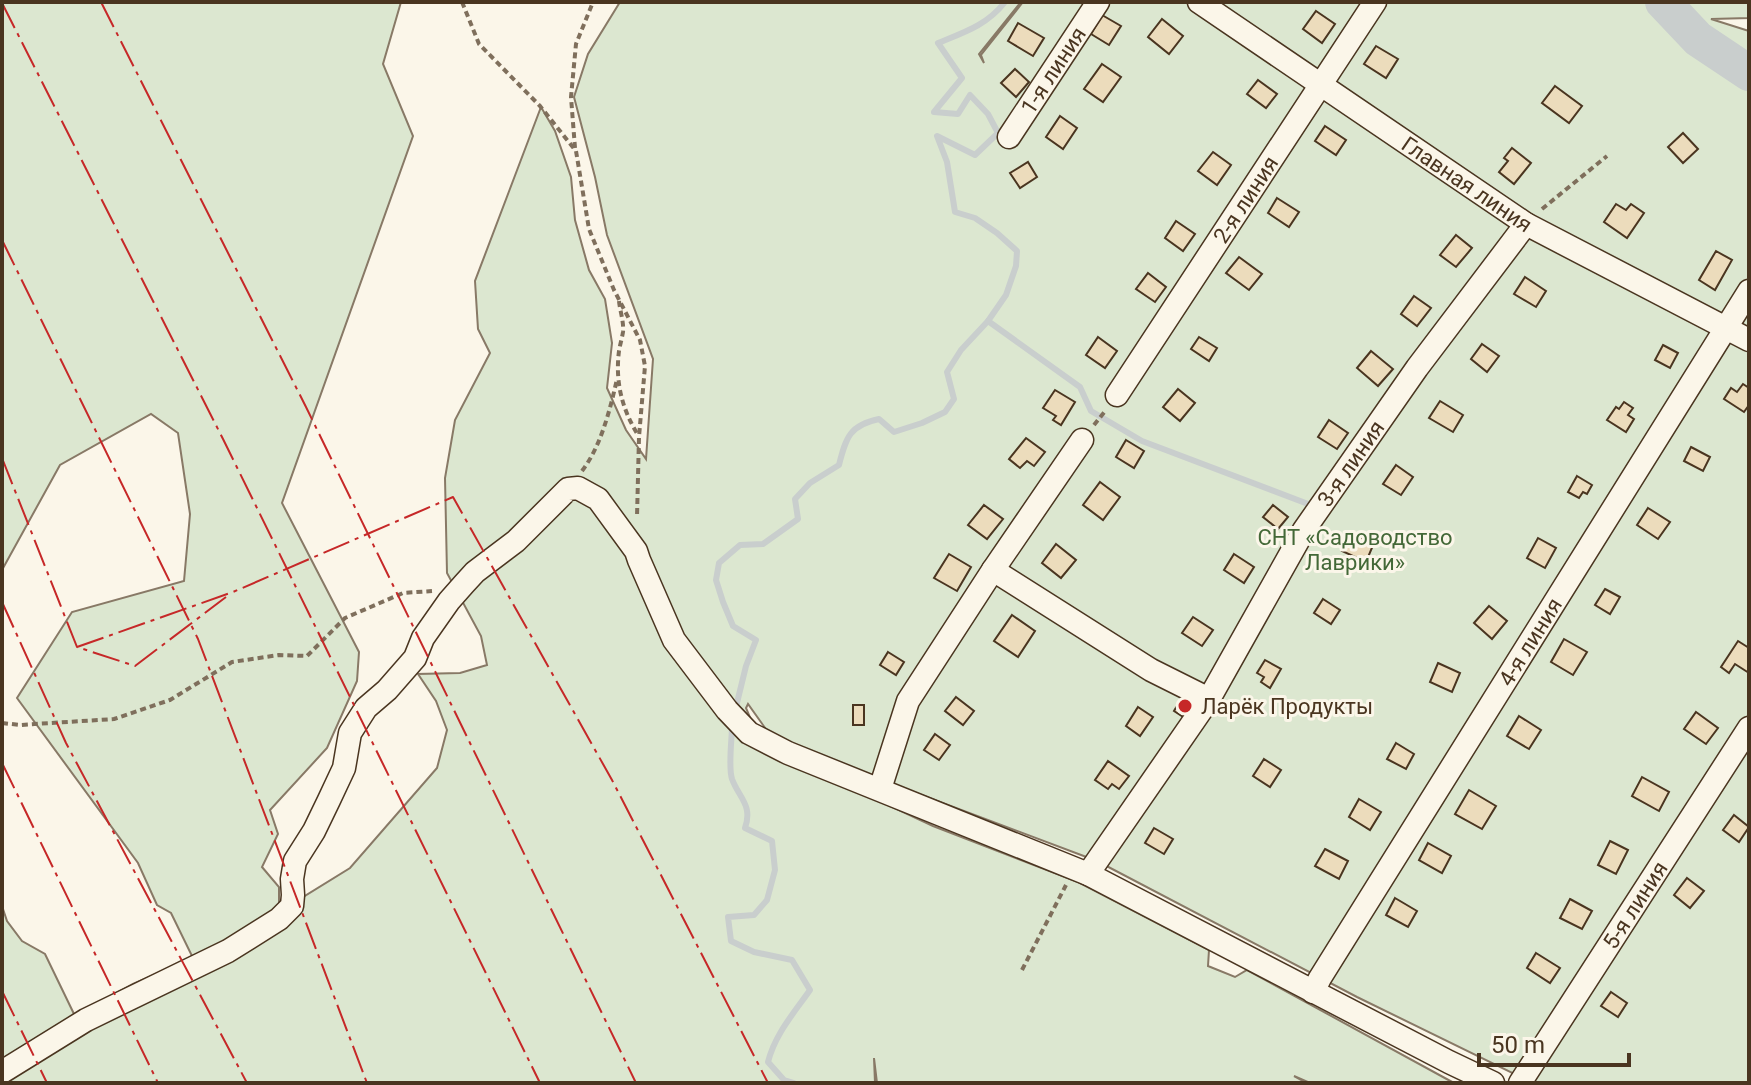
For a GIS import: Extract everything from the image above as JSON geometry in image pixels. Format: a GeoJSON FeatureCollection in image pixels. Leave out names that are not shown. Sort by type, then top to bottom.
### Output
{"type":"FeatureCollection","features":[{"type":"Feature","properties":{"kind":"street","name":"1-я линия"},"geometry":{"type":"LineString","coordinates":[[1009,137],[1098,2]]}},
{"type":"Feature","properties":{"kind":"street","name":"Главная линия"},"geometry":{"type":"LineString","coordinates":[[1199,2],[1526,224],[1749,340]]}},
{"type":"Feature","properties":{"kind":"street","name":"2-я линия"},"geometry":{"type":"LineString","coordinates":[[1110,404],[1375,2]]}},
{"type":"Feature","properties":{"kind":"street","name":"3-я линия"},"geometry":{"type":"LineString","coordinates":[[1082,872],[1209,699],[1304,530],[1417,368],[1526,224]]}},
{"type":"Feature","properties":{"kind":"street","name":"4-я линия"},"geometry":{"type":"LineString","coordinates":[[1313,992],[1749,291]]}},
{"type":"Feature","properties":{"kind":"street"},"geometry":{"type":"LineString","coordinates":[[880,789],[908,701],[1082,440]]}},
{"type":"Feature","properties":{"kind":"street"},"geometry":{"type":"LineString","coordinates":[[2,1072],[86,1020],[228,951],[279,919],[292,906],[295,861],[314,831],[344,768],[350,733],[366,708],[415,658],[423,638],[449,601],[475,572],[516,541],[558,497],[568,489],[578,488],[598,499],[636,551],[674,640],[727,710],[749,733],[788,753],[1082,872],[1493,1083]]}},
{"type":"Feature","properties":{"kind":"street"},"geometry":{"type":"LineString","coordinates":[[993,570],[1151,670],[1209,699]]}},
{"type":"Feature","properties":{"kind":"street","name":"5-я линия"},"geometry":{"type":"LineString","coordinates":[[1520,1083],[1749,728]]}},
{"type":"Feature","properties":{"kind":"path"},"geometry":{"type":"LineString","coordinates":[[462,2],[479,44],[540,106],[576,151]]}},
{"type":"Feature","properties":{"kind":"path"},"geometry":{"type":"LineString","coordinates":[[593,2],[576,44],[571,97],[589,229],[640,340],[645,366],[639,437],[636,551]]}},
{"type":"Feature","properties":{"kind":"path"},"geometry":{"type":"LineString","coordinates":[[1526,224],[1607,156]]}},
{"type":"Feature","properties":{"kind":"path"},"geometry":{"type":"LineString","coordinates":[[618,297],[623,330],[619,353],[620,394],[628,419],[639,437]]}},
{"type":"Feature","properties":{"kind":"path"},"geometry":{"type":"LineString","coordinates":[[568,489],[592,457],[618,376]]}},
{"type":"Feature","properties":{"kind":"path"},"geometry":{"type":"LineString","coordinates":[[1098,421],[1110,404]]}},
{"type":"Feature","properties":{"kind":"path"},"geometry":{"type":"LineString","coordinates":[[2,723],[20,725],[114,719],[170,700],[232,662],[279,655],[307,656],[345,618],[403,593],[430,590],[449,601]]}},
{"type":"Feature","properties":{"kind":"path"},"geometry":{"type":"LineString","coordinates":[[1022,970],[1082,872]]}},
{"type":"Feature","properties":{"kind":"green space","name":"СНТ «Садоводство Лаврики»"},"geometry":{"type":"Polygon","coordinates":[[[2,2],[401,2],[383,64],[413,136],[282,503],[359,652],[357,681],[327,748],[270,810],[278,834],[262,867],[279,887],[279,902],[303,897],[350,868],[437,768],[447,730],[436,701],[418,674],[460,673],[487,665],[481,636],[447,573],[445,478],[455,420],[490,353],[478,329],[475,281],[541,107],[555,131],[571,177],[575,220],[589,270],[605,299],[612,343],[607,388],[626,430],[646,459],[653,359],[607,235],[574,97],[588,54],[620,2],[1021,2],[979,54],[984,63],[981,55],[1023,2],[1749,2],[1749,18],[1711,19],[1749,31],[1749,1083],[1533,1083],[1357,997],[1097,861],[773,739],[748,704],[746,708],[762,746],[933,826],[1078,882],[1209,950],[1208,966],[1235,977],[1247,970],[1454,1083],[1310,1083],[1294,1076],[1307,1083],[877,1083],[874,1058],[875,1083],[2,1083],[2,906],[7,921],[22,941],[45,954],[75,1016],[133,984],[193,958],[171,913],[157,905],[138,863],[17,698],[72,612],[184,581],[190,514],[178,433],[151,414],[60,465],[2,570],[2,2]]]}},
{"type":"Feature","properties":{"kind":"building"},"geometry":{"type":"Polygon","coordinates":[[[1316,11],[1335,24],[1322,43],[1303,29],[1316,11]]]}},
{"type":"Feature","properties":{"kind":"building"},"geometry":{"type":"Polygon","coordinates":[[[1102,15],[1121,26],[1109,45],[1091,34],[1102,15]]]}},
{"type":"Feature","properties":{"kind":"building"},"geometry":{"type":"Polygon","coordinates":[[[1162,19],[1183,36],[1169,54],[1148,37],[1162,19]]]}},
{"type":"Feature","properties":{"kind":"building"},"geometry":{"type":"Polygon","coordinates":[[[1018,23],[1044,38],[1033,56],[1008,41],[1018,23]]]}},
{"type":"Feature","properties":{"kind":"building"},"geometry":{"type":"Polygon","coordinates":[[[1376,46],[1398,59],[1386,78],[1364,64],[1376,46]]]}},
{"type":"Feature","properties":{"kind":"building"},"geometry":{"type":"Polygon","coordinates":[[[1102,64],[1121,77],[1103,102],[1084,89],[1102,64]]]}},
{"type":"Feature","properties":{"kind":"building"},"geometry":{"type":"Polygon","coordinates":[[[1015,69],[1029,82],[1016,97],[1001,83],[1015,69]]]}},
{"type":"Feature","properties":{"kind":"building"},"geometry":{"type":"Polygon","coordinates":[[[1258,80],[1277,94],[1266,108],[1247,94],[1258,80]]]}},
{"type":"Feature","properties":{"kind":"building"},"geometry":{"type":"Polygon","coordinates":[[[1555,86],[1582,106],[1569,123],[1542,103],[1555,86]]]}},
{"type":"Feature","properties":{"kind":"building"},"geometry":{"type":"Polygon","coordinates":[[[1060,116],[1077,128],[1063,149],[1046,137],[1060,116]]]}},
{"type":"Feature","properties":{"kind":"building"},"geometry":{"type":"Polygon","coordinates":[[[1325,126],[1346,140],[1336,155],[1315,141],[1325,126]]]}},
{"type":"Feature","properties":{"kind":"building"},"geometry":{"type":"Polygon","coordinates":[[[1683,133],[1698,149],[1683,163],[1668,147],[1683,133]]]}},
{"type":"Feature","properties":{"kind":"building"},"geometry":{"type":"Polygon","coordinates":[[[1512,148],[1531,163],[1514,184],[1499,172],[1508,161],[1504,158],[1512,148]]]}},
{"type":"Feature","properties":{"kind":"building"},"geometry":{"type":"Polygon","coordinates":[[[1213,152],[1231,165],[1217,185],[1198,171],[1213,152]]]}},
{"type":"Feature","properties":{"kind":"building"},"geometry":{"type":"Polygon","coordinates":[[[1028,162],[1037,177],[1020,188],[1010,173],[1028,162]]]}},
{"type":"Feature","properties":{"kind":"building"},"geometry":{"type":"Polygon","coordinates":[[[1277,198],[1299,212],[1289,227],[1268,213],[1277,198]]]}},
{"type":"Feature","properties":{"kind":"building"},"geometry":{"type":"Polygon","coordinates":[[[1616,204],[1626,210],[1631,204],[1644,213],[1627,238],[1604,222],[1616,204]]]}},
{"type":"Feature","properties":{"kind":"building"},"geometry":{"type":"Polygon","coordinates":[[[1176,221],[1195,234],[1183,251],[1165,238],[1176,221]]]}},
{"type":"Feature","properties":{"kind":"building"},"geometry":{"type":"Polygon","coordinates":[[[1456,235],[1472,248],[1456,267],[1440,255],[1456,235]]]}},
{"type":"Feature","properties":{"kind":"building"},"geometry":{"type":"Polygon","coordinates":[[[1716,251],[1732,260],[1715,290],[1699,280],[1716,251]]]}},
{"type":"Feature","properties":{"kind":"building"},"geometry":{"type":"Polygon","coordinates":[[[1239,257],[1262,274],[1249,290],[1226,273],[1239,257]]]}},
{"type":"Feature","properties":{"kind":"building"},"geometry":{"type":"Polygon","coordinates":[[[1148,273],[1166,287],[1155,302],[1136,289],[1148,273]]]}},
{"type":"Feature","properties":{"kind":"building"},"geometry":{"type":"Polygon","coordinates":[[[1525,277],[1546,291],[1536,307],[1514,294],[1525,277]]]}},
{"type":"Feature","properties":{"kind":"building"},"geometry":{"type":"Polygon","coordinates":[[[1414,296],[1431,308],[1417,326],[1401,314],[1414,296]]]}},
{"type":"Feature","properties":{"kind":"building"},"geometry":{"type":"Polygon","coordinates":[[[1098,337],[1117,351],[1105,368],[1086,355],[1098,337]]]}},
{"type":"Feature","properties":{"kind":"building"},"geometry":{"type":"Polygon","coordinates":[[[1199,337],[1217,348],[1209,361],[1191,349],[1199,337]]]}},
{"type":"Feature","properties":{"kind":"building"},"geometry":{"type":"Polygon","coordinates":[[[1482,344],[1499,356],[1487,372],[1471,359],[1482,344]]]}},
{"type":"Feature","properties":{"kind":"building"},"geometry":{"type":"Polygon","coordinates":[[[1663,345],[1678,353],[1670,368],[1655,360],[1663,345]]]}},
{"type":"Feature","properties":{"kind":"building"},"geometry":{"type":"Polygon","coordinates":[[[1371,351],[1393,369],[1378,386],[1357,368],[1371,351]]]}},
{"type":"Feature","properties":{"kind":"building"},"geometry":{"type":"Polygon","coordinates":[[[1743,384],[1749,388],[1749,405],[1744,412],[1724,399],[1731,388],[1737,392],[1743,384]]]}},
{"type":"Feature","properties":{"kind":"building"},"geometry":{"type":"Polygon","coordinates":[[[1178,389],[1195,403],[1180,421],[1163,407],[1178,389]]]}},
{"type":"Feature","properties":{"kind":"building"},"geometry":{"type":"Polygon","coordinates":[[[1055,390],[1075,402],[1061,425],[1053,420],[1056,416],[1043,408],[1055,390]]]}},
{"type":"Feature","properties":{"kind":"building"},"geometry":{"type":"Polygon","coordinates":[[[1440,401],[1463,415],[1453,432],[1429,418],[1440,401]]]}},
{"type":"Feature","properties":{"kind":"building"},"geometry":{"type":"Polygon","coordinates":[[[1624,402],[1633,408],[1628,415],[1634,419],[1626,432],[1607,420],[1624,402]]]}},
{"type":"Feature","properties":{"kind":"building"},"geometry":{"type":"Polygon","coordinates":[[[1329,420],[1348,433],[1337,449],[1318,437],[1329,420]]]}},
{"type":"Feature","properties":{"kind":"building"},"geometry":{"type":"Polygon","coordinates":[[[1026,438],[1045,452],[1034,466],[1027,461],[1020,468],[1009,459],[1026,438]]]}},
{"type":"Feature","properties":{"kind":"building"},"geometry":{"type":"Polygon","coordinates":[[[1126,440],[1144,451],[1134,468],[1116,457],[1126,440]]]}},
{"type":"Feature","properties":{"kind":"building"},"geometry":{"type":"Polygon","coordinates":[[[1691,447],[1710,457],[1703,471],[1684,461],[1691,447]]]}},
{"type":"Feature","properties":{"kind":"building"},"geometry":{"type":"Polygon","coordinates":[[[1396,465],[1413,477],[1401,495],[1383,484],[1396,465]]]}},
{"type":"Feature","properties":{"kind":"building"},"geometry":{"type":"Polygon","coordinates":[[[1577,476],[1592,485],[1587,494],[1583,492],[1579,498],[1568,492],[1577,476]]]}},
{"type":"Feature","properties":{"kind":"building"},"geometry":{"type":"Polygon","coordinates":[[[1100,482],[1120,497],[1103,520],[1083,505],[1100,482]]]}},
{"type":"Feature","properties":{"kind":"building"},"geometry":{"type":"Polygon","coordinates":[[[984,505],[1003,519],[987,539],[968,525],[984,505]]]}},
{"type":"Feature","properties":{"kind":"building"},"geometry":{"type":"Polygon","coordinates":[[[1273,505],[1288,517],[1278,529],[1263,517],[1273,505]]]}},
{"type":"Feature","properties":{"kind":"building"},"geometry":{"type":"Polygon","coordinates":[[[1648,508],[1670,522],[1658,539],[1637,525],[1648,508]]]}},
{"type":"Feature","properties":{"kind":"building"},"geometry":{"type":"Polygon","coordinates":[[[1350,533],[1374,543],[1366,562],[1342,551],[1350,533]]]}},
{"type":"Feature","properties":{"kind":"building"},"geometry":{"type":"Polygon","coordinates":[[[1538,538],[1556,548],[1545,568],[1527,558],[1538,538]]]}},
{"type":"Feature","properties":{"kind":"building"},"geometry":{"type":"Polygon","coordinates":[[[1056,544],[1076,560],[1061,578],[1042,563],[1056,544]]]}},
{"type":"Feature","properties":{"kind":"building"},"geometry":{"type":"Polygon","coordinates":[[[949,554],[971,567],[957,591],[934,578],[949,554]]]}},
{"type":"Feature","properties":{"kind":"building"},"geometry":{"type":"Polygon","coordinates":[[[1234,554],[1254,567],[1244,583],[1224,570],[1234,554]]]}},
{"type":"Feature","properties":{"kind":"building"},"geometry":{"type":"Polygon","coordinates":[[[1605,589],[1620,597],[1610,614],[1595,605],[1605,589]]]}},
{"type":"Feature","properties":{"kind":"building"},"geometry":{"type":"Polygon","coordinates":[[[1323,599],[1340,610],[1331,624],[1314,613],[1323,599]]]}},
{"type":"Feature","properties":{"kind":"building"},"geometry":{"type":"Polygon","coordinates":[[[1489,606],[1507,621],[1492,639],[1474,623],[1489,606]]]}},
{"type":"Feature","properties":{"kind":"building"},"geometry":{"type":"Polygon","coordinates":[[[1012,615],[1035,631],[1018,657],[994,641],[1012,615]]]}},
{"type":"Feature","properties":{"kind":"building"},"geometry":{"type":"Polygon","coordinates":[[[1193,617],[1213,630],[1202,646],[1182,633],[1193,617]]]}},
{"type":"Feature","properties":{"kind":"building"},"geometry":{"type":"Polygon","coordinates":[[[1564,639],[1587,652],[1573,675],[1551,662],[1564,639]]]}},
{"type":"Feature","properties":{"kind":"building"},"geometry":{"type":"Polygon","coordinates":[[[1738,641],[1749,648],[1749,673],[1735,664],[1729,673],[1721,667],[1738,641]]]}},
{"type":"Feature","properties":{"kind":"building"},"geometry":{"type":"Polygon","coordinates":[[[888,652],[904,662],[896,675],[880,665],[888,652]]]}},
{"type":"Feature","properties":{"kind":"building"},"geometry":{"type":"Polygon","coordinates":[[[1265,660],[1281,669],[1270,688],[1261,682],[1264,677],[1257,673],[1265,660]]]}},
{"type":"Feature","properties":{"kind":"building"},"geometry":{"type":"Polygon","coordinates":[[[1438,663],[1460,673],[1452,692],[1430,682],[1438,663]]]}},
{"type":"Feature","properties":{"kind":"building","name":"Ларёк Продукты"},"geometry":{"type":"Polygon","coordinates":[[[1184,694],[1196,701],[1185,718],[1174,711],[1184,694]]]}},
{"type":"Feature","properties":{"kind":"building"},"geometry":{"type":"Polygon","coordinates":[[[956,697],[974,711],[963,725],[945,711],[956,697]]]}},
{"type":"Feature","properties":{"kind":"building"},"geometry":{"type":"Polygon","coordinates":[[[853,705],[864,705],[864,725],[853,725],[853,705]]]}},
{"type":"Feature","properties":{"kind":"building"},"geometry":{"type":"Polygon","coordinates":[[[1138,707],[1153,717],[1140,736],[1126,726],[1138,707]]]}},
{"type":"Feature","properties":{"kind":"building"},"geometry":{"type":"Polygon","coordinates":[[[1696,712],[1718,728],[1706,744],[1684,729],[1696,712]]]}},
{"type":"Feature","properties":{"kind":"building"},"geometry":{"type":"Polygon","coordinates":[[[1519,716],[1541,730],[1529,749],[1507,736],[1519,716]]]}},
{"type":"Feature","properties":{"kind":"building"},"geometry":{"type":"Polygon","coordinates":[[[935,734],[950,745],[939,760],[924,750],[935,734]]]}},
{"type":"Feature","properties":{"kind":"building"},"geometry":{"type":"Polygon","coordinates":[[[1396,743],[1414,754],[1406,769],[1387,759],[1396,743]]]}},
{"type":"Feature","properties":{"kind":"building"},"geometry":{"type":"Polygon","coordinates":[[[1264,759],[1281,770],[1270,787],[1253,776],[1264,759]]]}},
{"type":"Feature","properties":{"kind":"building"},"geometry":{"type":"Polygon","coordinates":[[[1108,761],[1129,776],[1119,789],[1112,784],[1108,789],[1095,780],[1108,761]]]}},
{"type":"Feature","properties":{"kind":"building"},"geometry":{"type":"Polygon","coordinates":[[[1642,777],[1669,792],[1659,811],[1632,796],[1642,777]]]}},
{"type":"Feature","properties":{"kind":"building"},"geometry":{"type":"Polygon","coordinates":[[[1469,790],[1496,806],[1482,829],[1455,814],[1469,790]]]}},
{"type":"Feature","properties":{"kind":"building"},"geometry":{"type":"Polygon","coordinates":[[[1359,799],[1381,812],[1370,830],[1349,817],[1359,799]]]}},
{"type":"Feature","properties":{"kind":"building"},"geometry":{"type":"Polygon","coordinates":[[[1734,815],[1749,827],[1739,842],[1723,830],[1734,815]]]}},
{"type":"Feature","properties":{"kind":"building"},"geometry":{"type":"Polygon","coordinates":[[[1154,828],[1173,839],[1164,854],[1145,843],[1154,828]]]}},
{"type":"Feature","properties":{"kind":"building"},"geometry":{"type":"Polygon","coordinates":[[[1610,841],[1628,850],[1616,874],[1598,865],[1610,841]]]}},
{"type":"Feature","properties":{"kind":"building"},"geometry":{"type":"Polygon","coordinates":[[[1428,843],[1451,856],[1442,873],[1419,860],[1428,843]]]}},
{"type":"Feature","properties":{"kind":"building"},"geometry":{"type":"Polygon","coordinates":[[[1325,849],[1348,861],[1339,879],[1315,866],[1325,849]]]}},
{"type":"Feature","properties":{"kind":"building"},"geometry":{"type":"Polygon","coordinates":[[[1687,878],[1704,891],[1690,908],[1674,895],[1687,878]]]}},
{"type":"Feature","properties":{"kind":"building"},"geometry":{"type":"Polygon","coordinates":[[[1395,898],[1417,911],[1408,927],[1386,915],[1395,898]]]}},
{"type":"Feature","properties":{"kind":"building"},"geometry":{"type":"Polygon","coordinates":[[[1570,899],[1592,911],[1582,929],[1560,918],[1570,899]]]}},
{"type":"Feature","properties":{"kind":"building"},"geometry":{"type":"Polygon","coordinates":[[[1536,953],[1560,968],[1550,983],[1527,968],[1536,953]]]}},
{"type":"Feature","properties":{"kind":"building"},"geometry":{"type":"Polygon","coordinates":[[[1611,992],[1627,1003],[1618,1017],[1601,1006],[1611,992]]]}},
{"type":"Feature","properties":{"kind":"waterway"},"geometry":{"type":"LineString","coordinates":[[735,711],[756,640],[733,626],[716,580],[719,563],[740,545],[763,544],[798,519],[795,499],[810,483],[839,465],[847,440],[855,429],[879,419],[894,432],[945,412],[954,399],[947,372],[1006,295],[1016,266],[1017,251],[975,218],[955,212],[947,162],[937,136],[975,155],[998,133],[988,114],[970,95],[958,114],[934,112],[962,78],[938,43],[983,22],[1005,2]]}},
{"type":"Feature","properties":{"kind":"waterway"},"geometry":{"type":"LineString","coordinates":[[1663,2],[1698,39],[1749,73]]}},
{"type":"Feature","properties":{"kind":"waterway"},"geometry":{"type":"LineString","coordinates":[[988,321],[1080,387],[1091,411],[1142,441],[1316,507]]}},
{"type":"Feature","properties":{"kind":"waterway"},"geometry":{"type":"LineString","coordinates":[[732,726],[731,774],[746,807],[745,828],[772,841],[775,870],[767,900],[754,915],[728,917],[731,941],[754,952],[792,960],[810,990],[780,1033],[768,1062],[784,1080],[794,1083]]}},
{"type":"Feature","properties":{"kind":"power"},"geometry":{"type":"LineString","coordinates":[[101,2],[306,407],[636,1083]]}},
{"type":"Feature","properties":{"kind":"power"},"geometry":{"type":"LineString","coordinates":[[2,3],[223,439],[540,1083]]}},
{"type":"Feature","properties":{"kind":"power"},"geometry":{"type":"LineString","coordinates":[[2,240],[198,639],[367,1083]]}},
{"type":"Feature","properties":{"kind":"power"},"geometry":{"type":"LineString","coordinates":[[2,458],[77,647],[135,666],[226,597]]}},
{"type":"Feature","properties":{"kind":"power"},"geometry":{"type":"LineString","coordinates":[[77,647],[233,592],[453,497],[612,780],[768,1083]]}},
{"type":"Feature","properties":{"kind":"power"},"geometry":{"type":"LineString","coordinates":[[2,602],[66,743],[247,1083]]}},
{"type":"Feature","properties":{"kind":"power"},"geometry":{"type":"LineString","coordinates":[[2,763],[158,1083]]}},
{"type":"Feature","properties":{"kind":"power"},"geometry":{"type":"LineString","coordinates":[[2,991],[47,1083]]}},
{"type":"Feature","properties":{"kind":"place","name":"Ларёк Продукты"},"geometry":{"type":"Point","coordinates":[1185,706]}}]}
